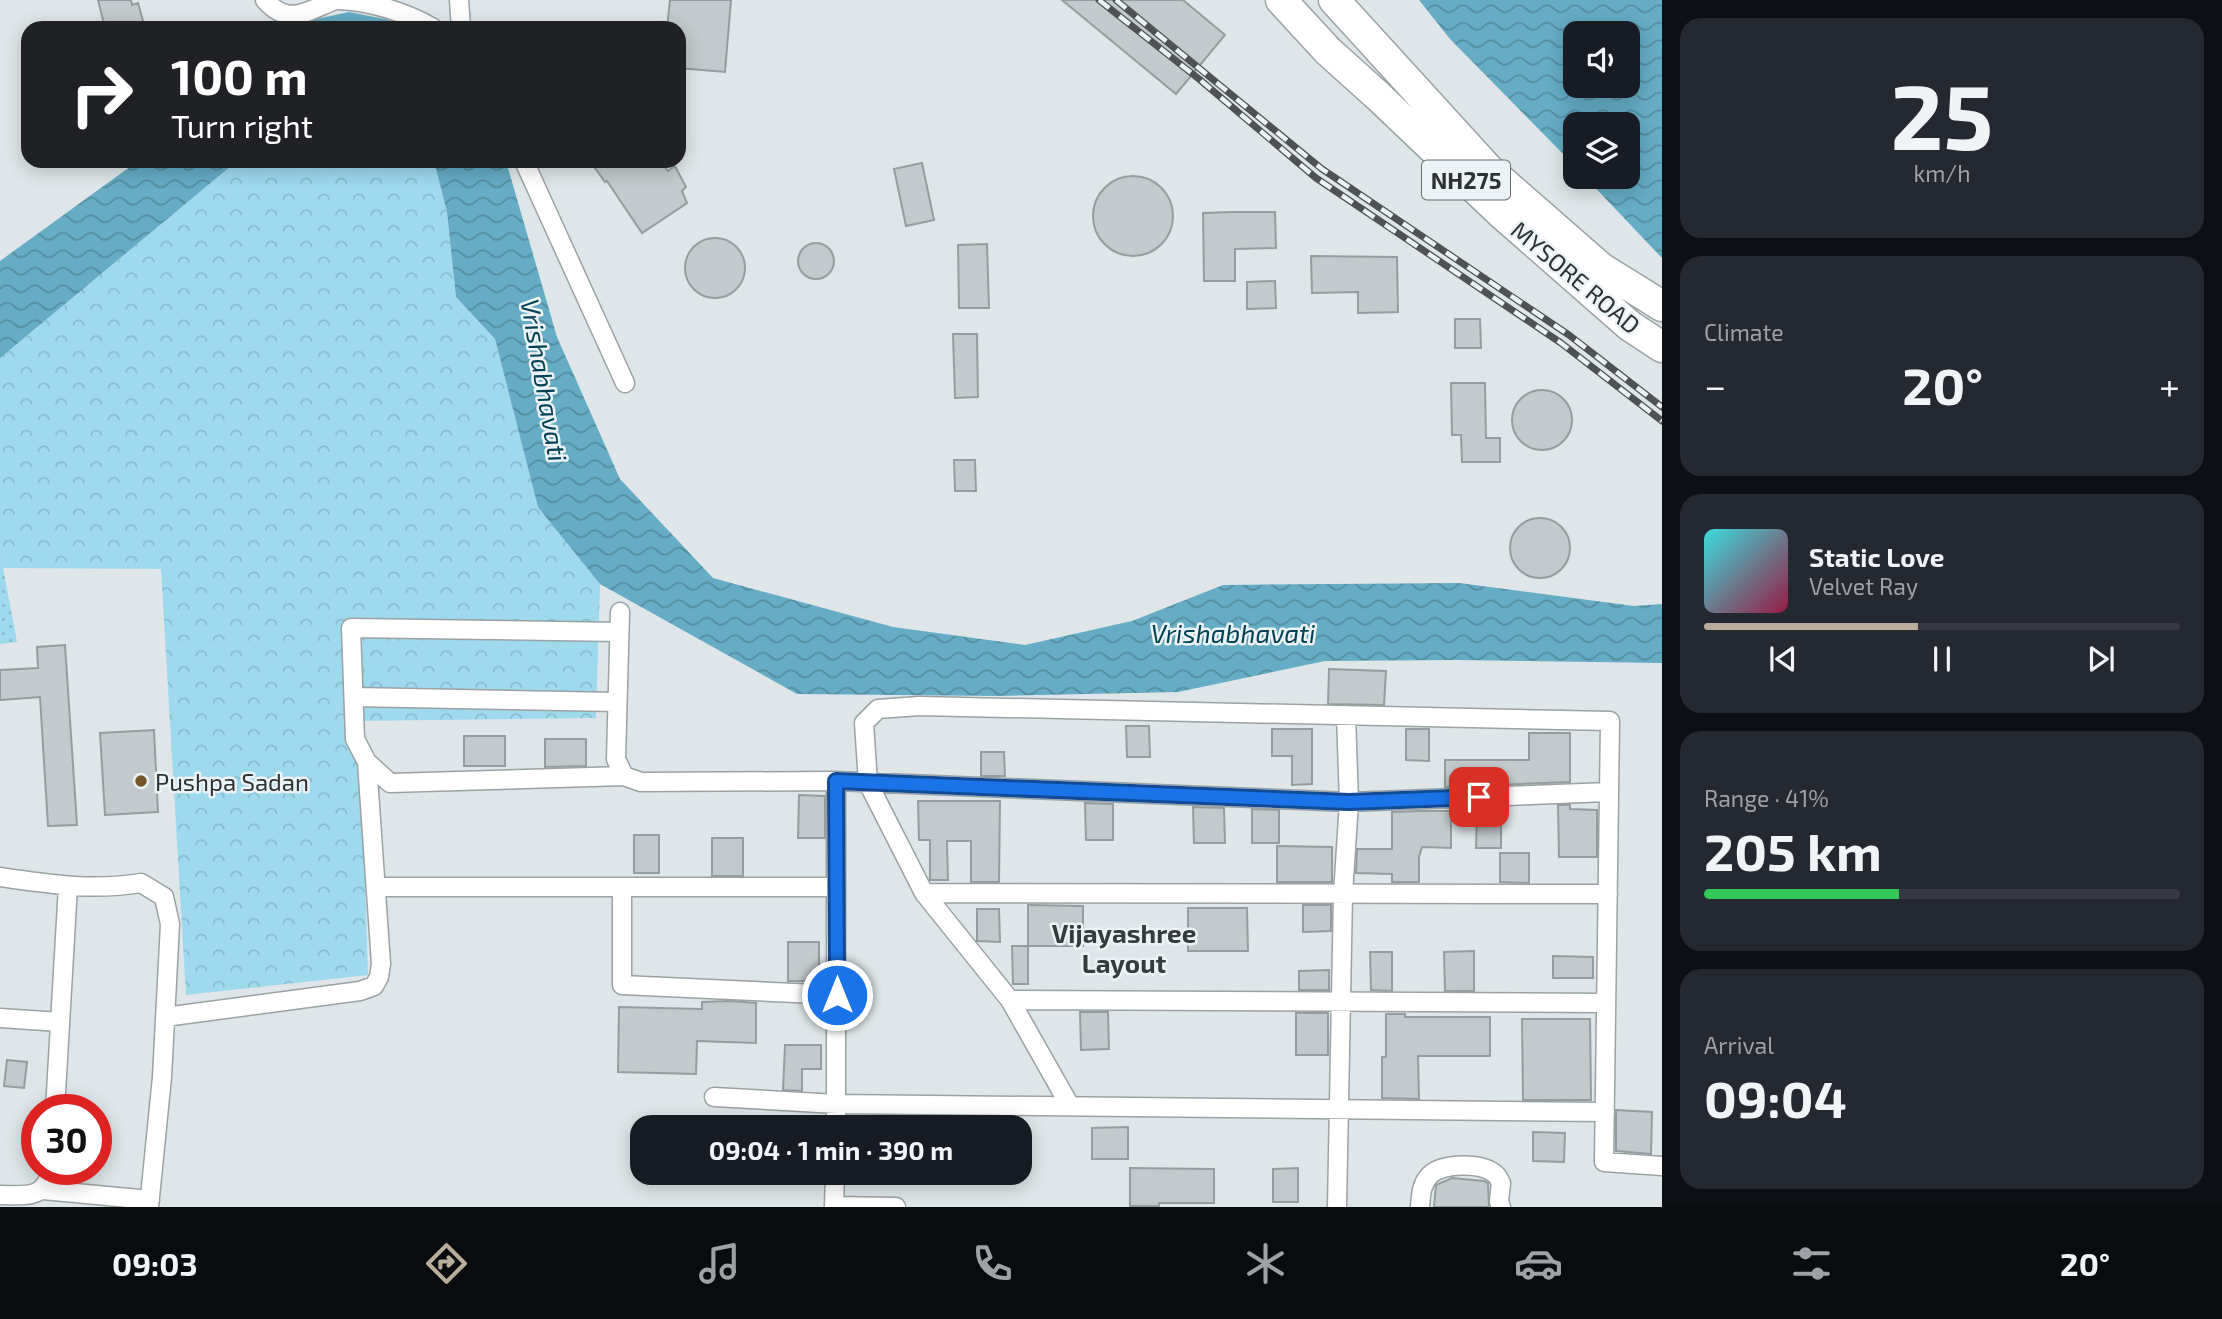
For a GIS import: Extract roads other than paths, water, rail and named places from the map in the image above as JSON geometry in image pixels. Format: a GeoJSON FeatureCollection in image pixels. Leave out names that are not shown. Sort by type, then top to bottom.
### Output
{"type":"FeatureCollection","features":[{"type":"Feature","properties":{"kind":"highway","name":"MYSORE ROAD"},"geometry":{"type":"LineString","coordinates":[[1281,0],[1328,51],[1501,213],[1630,326],[1662,347]]}},
{"type":"Feature","properties":{"kind":"highway","name":"NH275"},"geometry":{"type":"LineString","coordinates":[[1334,0],[1490,171],[1601,268],[1662,306]]}},
{"type":"Feature","properties":{"kind":"street"},"geometry":{"type":"LineString","coordinates":[[265,0],[281,14],[290,17],[337,0],[349,0],[408,15],[420,21]]}},
{"type":"Feature","properties":{"kind":"street"},"geometry":{"type":"LineString","coordinates":[[459,0],[460,21]]}},
{"type":"Feature","properties":{"kind":"street"},"geometry":{"type":"LineString","coordinates":[[527,168],[625,383]]}},
{"type":"Feature","properties":{"kind":"street"},"geometry":{"type":"LineString","coordinates":[[620,612],[616,759],[624,776]]}},
{"type":"Feature","properties":{"kind":"street"},"geometry":{"type":"LineString","coordinates":[[620,632],[351,628],[355,739],[367,762],[390,783],[624,776],[641,782],[836,781],[1349,802],[1609,792]]}},
{"type":"Feature","properties":{"kind":"street"},"geometry":{"type":"LineString","coordinates":[[354,697],[617,702]]}},
{"type":"Feature","properties":{"kind":"street"},"geometry":{"type":"LineString","coordinates":[[1070,1106],[1010,1000],[924,893],[868,783],[864,723],[878,709],[919,706],[1610,721],[1604,1162],[1662,1167]]}},
{"type":"Feature","properties":{"kind":"street"},"geometry":{"type":"LineString","coordinates":[[1337,1207],[1343,894],[1349,802],[1346,715]]}},
{"type":"Feature","properties":{"kind":"street"},"geometry":{"type":"LineString","coordinates":[[165,1017],[374,986],[381,964],[367,762]]}},
{"type":"Feature","properties":{"kind":"street"},"geometry":{"type":"LineString","coordinates":[[836,781],[837,1115]]}},
{"type":"Feature","properties":{"kind":"street"},"geometry":{"type":"LineString","coordinates":[[0,877],[68,886],[110,888],[141,883],[164,897],[170,924],[162,1077],[150,1203],[43,1190]]}},
{"type":"Feature","properties":{"kind":"street"},"geometry":{"type":"LineString","coordinates":[[56,1094],[68,886]]}},
{"type":"Feature","properties":{"kind":"street"},"geometry":{"type":"LineString","coordinates":[[376,887],[836,887]]}},
{"type":"Feature","properties":{"kind":"street"},"geometry":{"type":"LineString","coordinates":[[622,887],[622,985],[837,995]]}},
{"type":"Feature","properties":{"kind":"street"},"geometry":{"type":"LineString","coordinates":[[924,893],[1608,894]]}},
{"type":"Feature","properties":{"kind":"street"},"geometry":{"type":"LineString","coordinates":[[1010,1000],[1606,1003]]}},
{"type":"Feature","properties":{"kind":"street"},"geometry":{"type":"LineString","coordinates":[[0,1018],[60,1022]]}},
{"type":"Feature","properties":{"kind":"street"},"geometry":{"type":"LineString","coordinates":[[714,1097],[837,1104],[1605,1112]]}},
{"type":"Feature","properties":{"kind":"street"},"geometry":{"type":"LineString","coordinates":[[1420,1207],[1422,1188],[1431,1175],[1444,1167],[1469,1165],[1494,1173],[1501,1183],[1499,1201],[1502,1207]]}},
{"type":"Feature","properties":{"kind":"street"},"geometry":{"type":"LineString","coordinates":[[0,1195],[33,1195],[46,1185]]}},
{"type":"Feature","properties":{"kind":"street"},"geometry":{"type":"LineString","coordinates":[[835,1185],[834,1206],[896,1207]]}},
{"type":"Feature","properties":{"kind":"water"},"geometry":{"type":"Polygon","coordinates":[[[1419,0],[1662,0],[1662,258],[1596,189],[1640,189],[1640,112],[1563,112],[1563,154],[1450,39],[1419,0]]]}},
{"type":"Feature","properties":{"kind":"water"},"geometry":{"type":"Polygon","coordinates":[[[349,12],[391,21],[311,21],[349,12]]]}},
{"type":"Feature","properties":{"kind":"water"},"geometry":{"type":"Polygon","coordinates":[[[128,168],[229,168],[0,358],[0,261],[128,168]]]}},
{"type":"Feature","properties":{"kind":"water","name":"Vrishabhavati"},"geometry":{"type":"Polygon","coordinates":[[[436,168],[508,168],[557,337],[620,479],[713,578],[893,627],[1025,645],[1132,621],[1223,585],[1459,583],[1634,606],[1662,604],[1662,663],[1325,661],[1178,692],[999,696],[797,694],[600,584],[538,507],[495,339],[456,297],[447,212],[436,168]]]}},
{"type":"Feature","properties":{"kind":"railway"},"geometry":{"type":"LineString","coordinates":[[1099,0],[1199,79],[1316,178],[1561,343],[1662,421]]}},
{"type":"Feature","properties":{"kind":"railway"},"geometry":{"type":"LineString","coordinates":[[1116,0],[1322,169],[1569,335],[1662,407]]}},
{"type":"Feature","properties":{"kind":"place","name":"Pushpa Sadan"},"geometry":{"type":"Point","coordinates":[141,781]}},
{"type":"Feature","properties":{"kind":"district","name":"Vijayashree Layout"},"geometry":{"type":"Point","coordinates":[1124,947]}}]}
